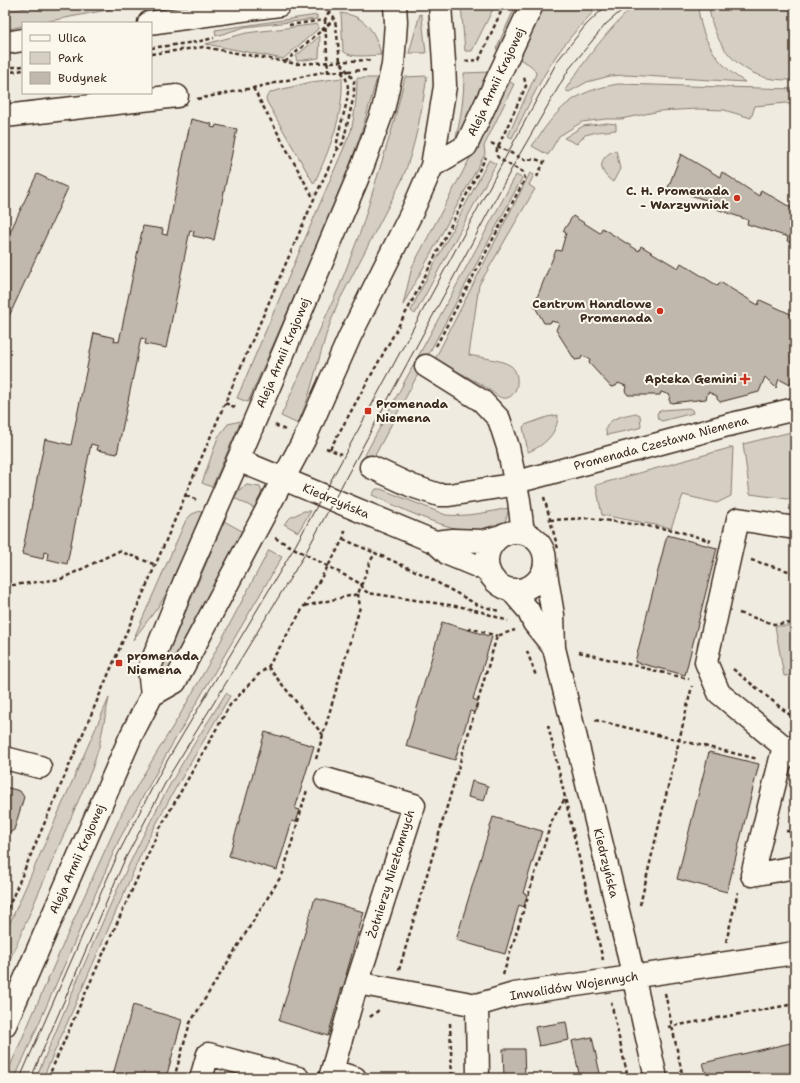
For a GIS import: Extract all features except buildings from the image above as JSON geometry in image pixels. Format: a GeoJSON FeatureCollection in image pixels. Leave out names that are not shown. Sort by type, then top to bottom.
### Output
{"type":"FeatureCollection","features":[{"type":"Feature","properties":{"kind":"street"},"geometry":{"type":"LineString","coordinates":[[152,23],[279,5]]}},
{"type":"Feature","properties":{"kind":"street","name":"Aleja Armii Krajowej"},"geometry":{"type":"LineString","coordinates":[[5,1025],[131,736],[152,695],[149,669],[186,578],[238,460],[363,165],[382,110],[393,65],[396,5]]}},
{"type":"Feature","properties":{"kind":"street"},"geometry":{"type":"LineString","coordinates":[[152,695],[175,682],[305,438],[350,336],[412,212],[432,166],[445,86],[440,5]]}},
{"type":"Feature","properties":{"kind":"street","name":"Aleja Armii Krajowej"},"geometry":{"type":"LineString","coordinates":[[432,166],[466,146],[532,5]]}},
{"type":"Feature","properties":{"kind":"street"},"geometry":{"type":"LineString","coordinates":[[5,43],[22,40]]}},
{"type":"Feature","properties":{"kind":"street"},"geometry":{"type":"LineString","coordinates":[[5,116],[177,96]]}},
{"type":"Feature","properties":{"kind":"street"},"geometry":{"type":"LineString","coordinates":[[426,366],[482,401],[499,419],[508,447],[518,494],[523,533]]}},
{"type":"Feature","properties":{"kind":"street","name":"Promenada Czesława Niemena"},"geometry":{"type":"LineString","coordinates":[[528,480],[728,425],[795,409]]}},
{"type":"Feature","properties":{"kind":"street","name":"Kiedrzyńska"},"geometry":{"type":"LineString","coordinates":[[238,460],[435,542],[448,554],[489,571]]}},
{"type":"Feature","properties":{"kind":"street"},"geometry":{"type":"LineString","coordinates":[[371,468],[412,486],[439,495],[449,495],[505,486]]}},
{"type":"Feature","properties":{"kind":"street"},"geometry":{"type":"LineString","coordinates":[[795,528],[738,519],[706,662],[719,693],[789,751],[752,875],[795,867]]}},
{"type":"Feature","properties":{"kind":"street"},"geometry":{"type":"LineString","coordinates":[[512,532],[523,533],[534,538],[541,546],[545,556],[545,567],[540,578],[532,586],[522,590],[511,590],[494,580],[489,571],[487,562],[489,552],[494,543],[501,536],[512,532]]}},
{"type":"Feature","properties":{"kind":"street","name":"Kiedrzyńska"},"geometry":{"type":"LineString","coordinates":[[435,542],[453,540],[482,541],[501,536]]}},
{"type":"Feature","properties":{"kind":"street","name":"Kiedrzyńska"},"geometry":{"type":"LineString","coordinates":[[545,567],[553,615],[554,648],[656,1078]]}},
{"type":"Feature","properties":{"kind":"street","name":"Kiedrzyńska"},"geometry":{"type":"LineString","coordinates":[[511,590],[528,610],[534,623],[554,648]]}},
{"type":"Feature","properties":{"kind":"street"},"geometry":{"type":"LineString","coordinates":[[5,758],[40,767]]}},
{"type":"Feature","properties":{"kind":"street","name":"Żołnierzy Niezłomnych"},"geometry":{"type":"LineString","coordinates":[[317,776],[414,805],[357,983]]}},
{"type":"Feature","properties":{"kind":"street","name":"Inwalidów Wojennych"},"geometry":{"type":"LineString","coordinates":[[357,983],[478,1005],[514,994],[795,953]]}},
{"type":"Feature","properties":{"kind":"street"},"geometry":{"type":"LineString","coordinates":[[355,1078],[331,1075],[357,983]]}},
{"type":"Feature","properties":{"kind":"street"},"geometry":{"type":"LineString","coordinates":[[478,1005],[478,1078]]}},
{"type":"Feature","properties":{"kind":"street"},"geometry":{"type":"LineString","coordinates":[[202,1075],[208,1054],[298,1078]]}},
{"type":"Feature","properties":{"kind":"path"},"geometry":{"type":"LineString","coordinates":[[5,915],[314,199],[337,150],[343,143],[354,95],[354,81],[340,61],[336,26],[334,17],[329,12],[328,5]]}},
{"type":"Feature","properties":{"kind":"path"},"geometry":{"type":"LineString","coordinates":[[462,62],[479,60],[504,5]]}},
{"type":"Feature","properties":{"kind":"path"},"geometry":{"type":"LineString","coordinates":[[285,62],[326,27],[334,17]]}},
{"type":"Feature","properties":{"kind":"path"},"geometry":{"type":"LineString","coordinates":[[326,20],[328,72]]}},
{"type":"Feature","properties":{"kind":"path"},"geometry":{"type":"LineString","coordinates":[[152,48],[196,42],[217,37]]}},
{"type":"Feature","properties":{"kind":"path"},"geometry":{"type":"LineString","coordinates":[[152,54],[203,47],[297,64],[368,60],[373,63]]}},
{"type":"Feature","properties":{"kind":"path"},"geometry":{"type":"LineString","coordinates":[[5,68],[22,66]]}},
{"type":"Feature","properties":{"kind":"path"},"geometry":{"type":"LineString","coordinates":[[177,96],[199,99],[328,72],[370,70],[374,68]]}},
{"type":"Feature","properties":{"kind":"path"},"geometry":{"type":"LineString","coordinates":[[5,73],[22,70]]}},
{"type":"Feature","properties":{"kind":"path"},"geometry":{"type":"LineString","coordinates":[[337,150],[336,141],[343,118],[347,89],[347,80],[341,71]]}},
{"type":"Feature","properties":{"kind":"path"},"geometry":{"type":"LineString","coordinates":[[426,366],[525,179],[523,172],[497,156],[497,149],[526,86],[524,78]]}},
{"type":"Feature","properties":{"kind":"path"},"geometry":{"type":"LineString","coordinates":[[253,88],[314,199]]}},
{"type":"Feature","properties":{"kind":"path"},"geometry":{"type":"LineString","coordinates":[[489,148],[490,142],[525,160],[535,159],[544,162],[536,179]]}},
{"type":"Feature","properties":{"kind":"path"},"geometry":{"type":"LineString","coordinates":[[330,449],[408,309],[488,154]]}},
{"type":"Feature","properties":{"kind":"path"},"geometry":{"type":"LineString","coordinates":[[326,448],[341,454]]}},
{"type":"Feature","properties":{"kind":"path"},"geometry":{"type":"LineString","coordinates":[[550,520],[589,518],[674,530],[725,544],[741,557],[795,573]]}},
{"type":"Feature","properties":{"kind":"path"},"geometry":{"type":"LineString","coordinates":[[48,1078],[160,828],[230,705],[258,675],[268,667],[305,606],[343,538],[347,523]]}},
{"type":"Feature","properties":{"kind":"path"},"geometry":{"type":"LineString","coordinates":[[343,538],[420,573],[478,605],[501,611]]}},
{"type":"Feature","properties":{"kind":"path"},"geometry":{"type":"LineString","coordinates":[[277,539],[361,584],[364,590],[368,593],[462,607],[513,622]]}},
{"type":"Feature","properties":{"kind":"path"},"geometry":{"type":"LineString","coordinates":[[5,586],[61,580],[119,551],[156,565]]}},
{"type":"Feature","properties":{"kind":"path"},"geometry":{"type":"LineString","coordinates":[[174,1078],[190,1023],[283,873],[317,776],[323,735],[360,607],[358,594],[375,553]]}},
{"type":"Feature","properties":{"kind":"path"},"geometry":{"type":"LineString","coordinates":[[305,606],[358,594]]}},
{"type":"Feature","properties":{"kind":"path"},"geometry":{"type":"LineString","coordinates":[[718,606],[774,624],[795,623]]}},
{"type":"Feature","properties":{"kind":"path"},"geometry":{"type":"LineString","coordinates":[[469,630],[470,628],[497,636],[519,629],[517,626]]}},
{"type":"Feature","properties":{"kind":"path"},"geometry":{"type":"LineString","coordinates":[[398,974],[497,636]]}},
{"type":"Feature","properties":{"kind":"path"},"geometry":{"type":"LineString","coordinates":[[525,647],[538,682]]}},
{"type":"Feature","properties":{"kind":"path"},"geometry":{"type":"LineString","coordinates":[[579,652],[694,680],[639,910]]}},
{"type":"Feature","properties":{"kind":"path"},"geometry":{"type":"LineString","coordinates":[[706,662],[732,668],[795,719]]}},
{"type":"Feature","properties":{"kind":"path"},"geometry":{"type":"LineString","coordinates":[[268,667],[323,735]]}},
{"type":"Feature","properties":{"kind":"path"},"geometry":{"type":"LineString","coordinates":[[595,720],[760,759]]}},
{"type":"Feature","properties":{"kind":"path"},"geometry":{"type":"LineString","coordinates":[[547,721],[604,962]]}},
{"type":"Feature","properties":{"kind":"path"},"geometry":{"type":"LineString","coordinates":[[501,980],[552,820],[566,798]]}},
{"type":"Feature","properties":{"kind":"path"},"geometry":{"type":"LineString","coordinates":[[726,944],[739,885]]}},
{"type":"Feature","properties":{"kind":"path"},"geometry":{"type":"LineString","coordinates":[[664,989],[683,1078]]}},
{"type":"Feature","properties":{"kind":"path"},"geometry":{"type":"LineString","coordinates":[[610,1000],[628,1078]]}},
{"type":"Feature","properties":{"kind":"path"},"geometry":{"type":"LineString","coordinates":[[671,1026],[795,1004]]}},
{"type":"Feature","properties":{"kind":"path"},"geometry":{"type":"LineString","coordinates":[[369,1018],[385,1006]]}},
{"type":"Feature","properties":{"kind":"path"},"geometry":{"type":"LineString","coordinates":[[450,1017],[452,1078]]}},
{"type":"Feature","properties":{"kind":"green space"},"geometry":{"type":"Polygon","coordinates":[[[51,5],[133,5],[44,22],[22,22],[22,26],[5,30],[5,11],[51,5]]]}},
{"type":"Feature","properties":{"kind":"green space"},"geometry":{"type":"Polygon","coordinates":[[[461,5],[495,5],[472,51],[465,51],[461,5]]]}},
{"type":"Feature","properties":{"kind":"green space"},"geometry":{"type":"Polygon","coordinates":[[[516,5],[521,5],[500,51],[496,49],[516,5]]]}},
{"type":"Feature","properties":{"kind":"green space"},"geometry":{"type":"Polygon","coordinates":[[[542,5],[601,5],[577,29],[556,56],[538,86],[512,138],[508,136],[536,74],[531,66],[517,58],[542,5]]]}},
{"type":"Feature","properties":{"kind":"green space"},"geometry":{"type":"Polygon","coordinates":[[[635,5],[698,5],[702,29],[712,50],[726,67],[745,82],[626,75],[610,76],[587,82],[569,92],[565,90],[597,45],[615,24],[635,5]]]}},
{"type":"Feature","properties":{"kind":"green space"},"geometry":{"type":"Polygon","coordinates":[[[709,5],[795,5],[795,80],[763,77],[738,64],[723,47],[713,27],[709,5]]]}},
{"type":"Feature","properties":{"kind":"green space"},"geometry":{"type":"Polygon","coordinates":[[[341,13],[354,16],[370,28],[376,38],[381,55],[356,56],[343,51],[341,13]]]}},
{"type":"Feature","properties":{"kind":"green space"},"geometry":{"type":"Polygon","coordinates":[[[420,14],[422,15],[426,53],[409,53],[420,14]]]}},
{"type":"Feature","properties":{"kind":"green space"},"geometry":{"type":"Polygon","coordinates":[[[317,15],[317,19],[245,27],[216,36],[215,30],[317,15]]]}},
{"type":"Feature","properties":{"kind":"green space"},"geometry":{"type":"Polygon","coordinates":[[[318,24],[318,29],[283,59],[206,44],[246,33],[318,24]]]}},
{"type":"Feature","properties":{"kind":"green space"},"geometry":{"type":"Polygon","coordinates":[[[320,36],[319,58],[297,61],[296,56],[320,36]]]}},
{"type":"Feature","properties":{"kind":"green space"},"geometry":{"type":"Polygon","coordinates":[[[491,72],[457,146],[454,144],[462,109],[464,73],[491,72]]]}},
{"type":"Feature","properties":{"kind":"green space"},"geometry":{"type":"Polygon","coordinates":[[[427,76],[418,129],[402,180],[337,305],[326,335],[308,398],[298,424],[281,416],[340,285],[361,230],[394,122],[405,77],[427,76]]]}},
{"type":"Feature","properties":{"kind":"green space"},"geometry":{"type":"Polygon","coordinates":[[[342,78],[341,106],[338,119],[330,146],[314,184],[266,98],[271,92],[311,82],[342,78]]]}},
{"type":"Feature","properties":{"kind":"green space"},"geometry":{"type":"Polygon","coordinates":[[[357,78],[377,78],[363,127],[342,188],[248,402],[237,398],[351,131],[356,104],[357,78]]]}},
{"type":"Feature","properties":{"kind":"green space"},"geometry":{"type":"Polygon","coordinates":[[[507,81],[514,84],[484,146],[485,154],[403,305],[412,267],[477,145],[507,81]]]}},
{"type":"Feature","properties":{"kind":"green space"},"geometry":{"type":"Polygon","coordinates":[[[618,84],[795,89],[795,107],[786,103],[755,106],[751,118],[724,110],[698,109],[660,111],[621,119],[582,122],[559,136],[548,155],[532,146],[550,121],[567,104],[588,92],[602,87],[618,84]]]}},
{"type":"Feature","properties":{"kind":"green space"},"geometry":{"type":"Polygon","coordinates":[[[607,123],[616,124],[616,130],[585,135],[577,144],[564,138],[583,126],[607,123]]]}},
{"type":"Feature","properties":{"kind":"green space"},"geometry":{"type":"Polygon","coordinates":[[[616,150],[620,169],[613,182],[604,174],[602,165],[605,157],[616,150]]]}},
{"type":"Feature","properties":{"kind":"green space"},"geometry":{"type":"Polygon","coordinates":[[[489,160],[496,164],[415,314],[411,311],[419,293],[489,160]]]}},
{"type":"Feature","properties":{"kind":"green space"},"geometry":{"type":"Polygon","coordinates":[[[530,173],[534,175],[529,185],[535,189],[479,285],[469,355],[491,359],[511,366],[516,375],[517,386],[512,395],[507,398],[502,398],[435,359],[530,173]]]}},
{"type":"Feature","properties":{"kind":"green space"},"geometry":{"type":"Polygon","coordinates":[[[516,175],[522,178],[373,459],[365,455],[516,175]]]}},
{"type":"Feature","properties":{"kind":"green space"},"geometry":{"type":"Polygon","coordinates":[[[689,408],[693,413],[662,421],[658,419],[658,412],[663,410],[689,408]]]}},
{"type":"Feature","properties":{"kind":"green space"},"geometry":{"type":"Polygon","coordinates":[[[636,413],[640,415],[641,426],[639,428],[607,435],[607,425],[610,422],[636,413]]]}},
{"type":"Feature","properties":{"kind":"green space"},"geometry":{"type":"Polygon","coordinates":[[[558,415],[556,428],[549,438],[528,452],[523,427],[547,417],[558,415]]]}},
{"type":"Feature","properties":{"kind":"green space"},"geometry":{"type":"Polygon","coordinates":[[[241,421],[212,487],[202,483],[218,437],[228,424],[241,421]]]}},
{"type":"Feature","properties":{"kind":"green space"},"geometry":{"type":"Polygon","coordinates":[[[795,431],[795,500],[750,494],[743,444],[795,431]]]}},
{"type":"Feature","properties":{"kind":"green space"},"geometry":{"type":"Polygon","coordinates":[[[733,447],[731,496],[717,503],[683,495],[671,528],[602,515],[596,485],[733,447]]]}},
{"type":"Feature","properties":{"kind":"green space"},"geometry":{"type":"Polygon","coordinates":[[[247,485],[260,487],[261,490],[260,498],[254,508],[234,498],[240,489],[247,485]]]}},
{"type":"Feature","properties":{"kind":"green space"},"geometry":{"type":"Polygon","coordinates":[[[376,489],[381,489],[446,515],[470,515],[509,508],[505,521],[500,527],[487,531],[471,531],[454,528],[435,522],[400,508],[372,495],[376,489]]]}},
{"type":"Feature","properties":{"kind":"green space"},"geometry":{"type":"Polygon","coordinates":[[[203,510],[171,586],[158,607],[133,640],[186,520],[192,514],[203,510]]]}},
{"type":"Feature","properties":{"kind":"green space"},"geometry":{"type":"Polygon","coordinates":[[[304,511],[311,511],[298,532],[284,524],[291,517],[304,511]]]}},
{"type":"Feature","properties":{"kind":"green space"},"geometry":{"type":"Polygon","coordinates":[[[224,521],[242,531],[166,678],[159,675],[224,521]]]}},
{"type":"Feature","properties":{"kind":"green space"},"geometry":{"type":"Polygon","coordinates":[[[269,550],[282,557],[166,755],[119,840],[15,1078],[5,1078],[122,813],[207,667],[269,550]]]}},
{"type":"Feature","properties":{"kind":"green space"},"geometry":{"type":"Polygon","coordinates":[[[775,626],[795,626],[795,675],[784,676],[775,626]]]}},
{"type":"Feature","properties":{"kind":"green space"},"geometry":{"type":"Polygon","coordinates":[[[226,693],[230,696],[174,791],[145,845],[43,1078],[36,1078],[94,940],[125,872],[175,776],[226,693]]]}},
{"type":"Feature","properties":{"kind":"green space"},"geometry":{"type":"Polygon","coordinates":[[[109,698],[99,747],[92,769],[5,971],[5,934],[109,698]]]}},
{"type":"Feature","properties":{"kind":"tram line"},"geometry":{"type":"LineString","coordinates":[[20,1078],[118,854],[161,771],[294,548],[558,60],[586,25],[607,5]]}},
{"type":"Feature","properties":{"kind":"tram line"},"geometry":{"type":"LineString","coordinates":[[31,1078],[125,859],[169,776],[305,554],[518,157],[569,69],[606,24],[628,5]]}},
{"type":"Feature","properties":{"kind":"place","name":"C. H. Promenada - Warzywniak"},"geometry":{"type":"Point","coordinates":[737,198]}},
{"type":"Feature","properties":{"kind":"place","name":"Centrum Handlowe Promenada"},"geometry":{"type":"Point","coordinates":[660,311]}},
{"type":"Feature","properties":{"kind":"place","name":"Apteka Gemini"},"geometry":{"type":"Point","coordinates":[745,379]}},
{"type":"Feature","properties":{"kind":"place","name":"Promenada Niemena"},"geometry":{"type":"Point","coordinates":[368,411]}},
{"type":"Feature","properties":{"kind":"place","name":"promenada Niemena"},"geometry":{"type":"Point","coordinates":[119,663]}}]}
